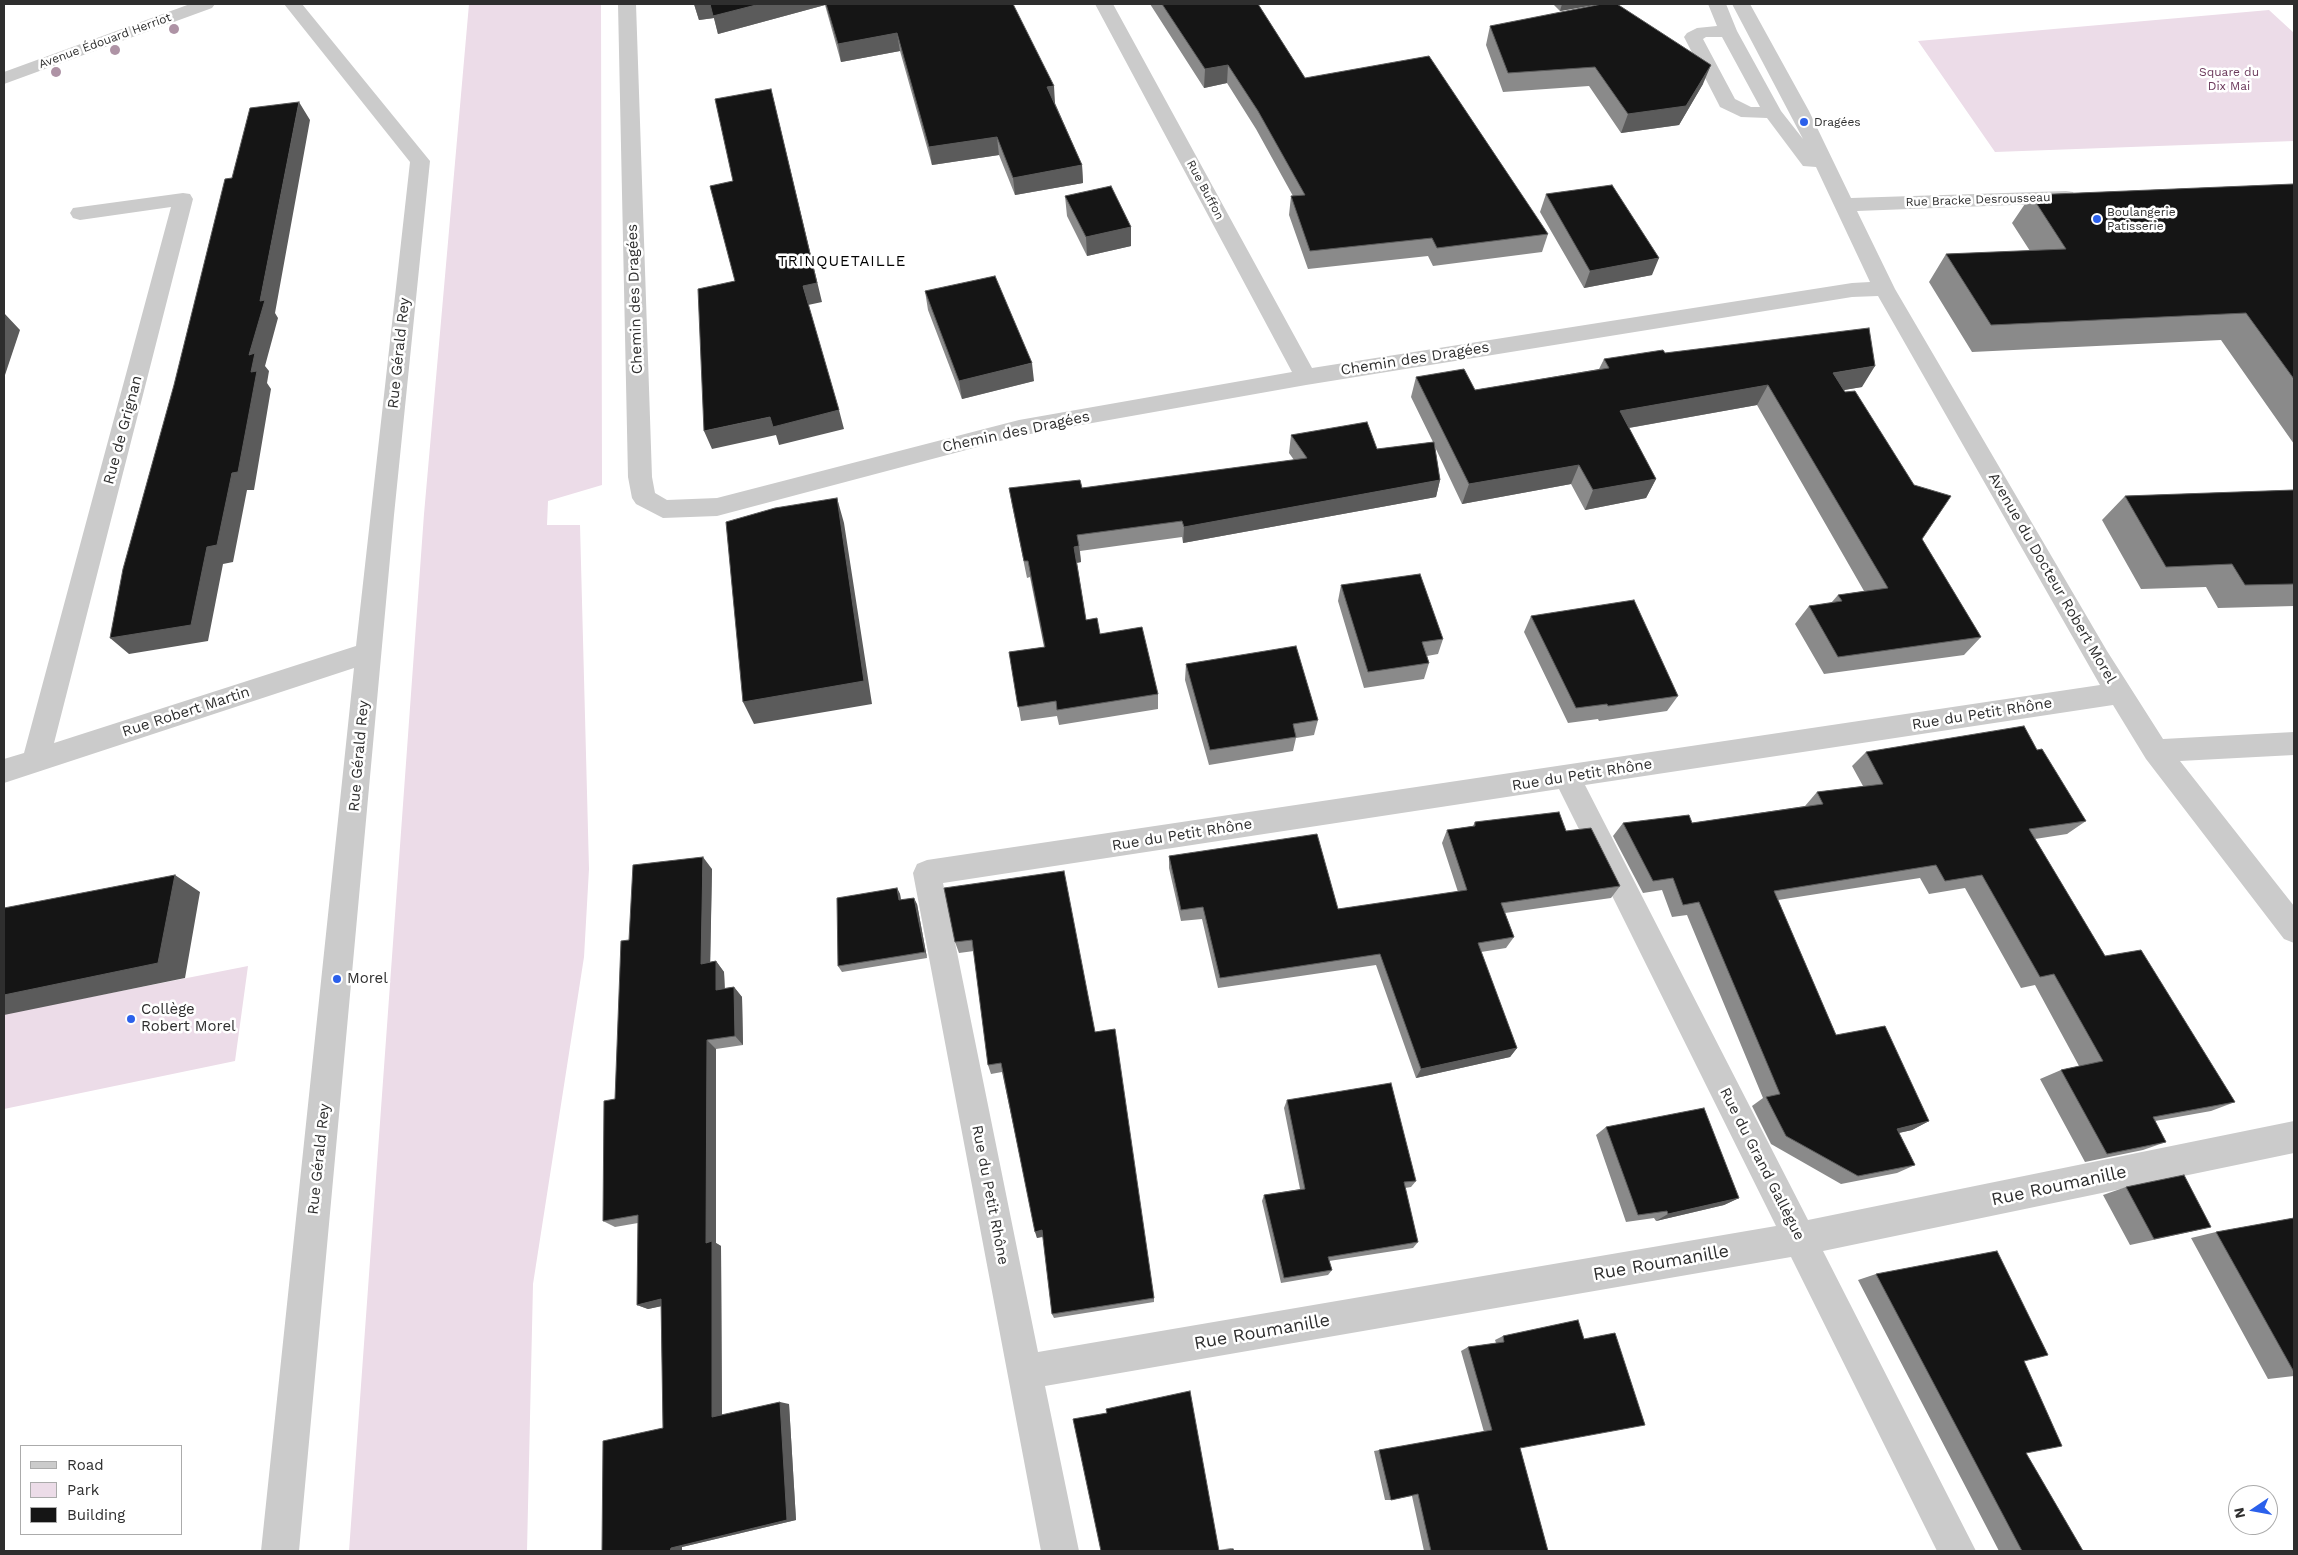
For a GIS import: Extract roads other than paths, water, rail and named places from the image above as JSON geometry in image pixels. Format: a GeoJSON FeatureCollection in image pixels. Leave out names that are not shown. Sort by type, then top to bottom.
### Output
{"type":"FeatureCollection","features":[{"type":"Feature","properties":{"kind":"street","name":"Avenue Édouard Herriot"},"geometry":{"type":"LineString","coordinates":[[4,78],[206,4]]}},
{"type":"Feature","properties":{"kind":"street","name":"Rue Gérald Rey"},"geometry":{"type":"LineString","coordinates":[[280,1551],[420,160],[293,4]]}},
{"type":"Feature","properties":{"kind":"street","name":"Chemin des Dragées"},"geometry":{"type":"LineString","coordinates":[[627,4],[640,477],[644,498],[663,509],[718,507],[1019,428],[1306,377],[1852,290],[1884,290]]}},
{"type":"Feature","properties":{"kind":"street","name":"Rue Buffon"},"geometry":{"type":"LineString","coordinates":[[1104,4],[1306,377]]}},
{"type":"Feature","properties":{"kind":"street","name":"Avenue du Docteur Robert Morel"},"geometry":{"type":"LineString","coordinates":[[1717,4],[1728,31],[1772,112],[1842,205]]}},
{"type":"Feature","properties":{"kind":"street","name":"Avenue du Docteur Robert Morel"},"geometry":{"type":"LineString","coordinates":[[1741,4],[1799,111],[1884,290],[2119,693],[2156,751],[2294,929]]}},
{"type":"Feature","properties":{"kind":"street"},"geometry":{"type":"LineString","coordinates":[[1728,31],[1704,32],[1693,37],[1727,103],[1748,113],[1772,112]]}},
{"type":"Feature","properties":{"kind":"street","name":"Rue Bracke Desrousseau"},"geometry":{"type":"LineString","coordinates":[[1842,205],[2088,196]]}},
{"type":"Feature","properties":{"kind":"street","name":"Rue de Grignan"},"geometry":{"type":"LineString","coordinates":[[36,760],[183,199],[80,213]]}},
{"type":"Feature","properties":{"kind":"street","name":"Rue Robert Martin"},"geometry":{"type":"LineString","coordinates":[[4,771],[369,652]]}},
{"type":"Feature","properties":{"kind":"street","name":"Rue du Petit Rhône"},"geometry":{"type":"LineString","coordinates":[[1060,1551],[927,873],[2119,693]]}},
{"type":"Feature","properties":{"kind":"street"},"geometry":{"type":"LineString","coordinates":[[2156,751],[2294,743]]}},
{"type":"Feature","properties":{"kind":"street","name":"Rue du Grand Gallègue"},"geometry":{"type":"LineString","coordinates":[[1567,777],[1957,1551]]}},
{"type":"Feature","properties":{"kind":"street","name":"Rue Roumanille"},"geometry":{"type":"LineString","coordinates":[[1025,1372],[1799,1239],[2294,1137]]}},
{"type":"Feature","properties":{"kind":"place","name":"Dragées"},"geometry":{"type":"Point","coordinates":[1804,122]}},
{"type":"Feature","properties":{"kind":"place","name":"Boulangerie Patisserie"},"geometry":{"type":"Point","coordinates":[2097,219]}},
{"type":"Feature","properties":{"kind":"place","name":"Morel"},"geometry":{"type":"Point","coordinates":[337,979]}},
{"type":"Feature","properties":{"kind":"place","name":"Collège Robert Morel"},"geometry":{"type":"Point","coordinates":[131,1019]}},
{"type":"Feature","properties":{"kind":"district","name":"TRINQUETAILLE"},"geometry":{"type":"Point","coordinates":[842,262]}},
{"type":"Feature","properties":{"kind":"park label","name":"Square du Dix Mai"},"geometry":{"type":"Point","coordinates":[2229,79]}}]}
